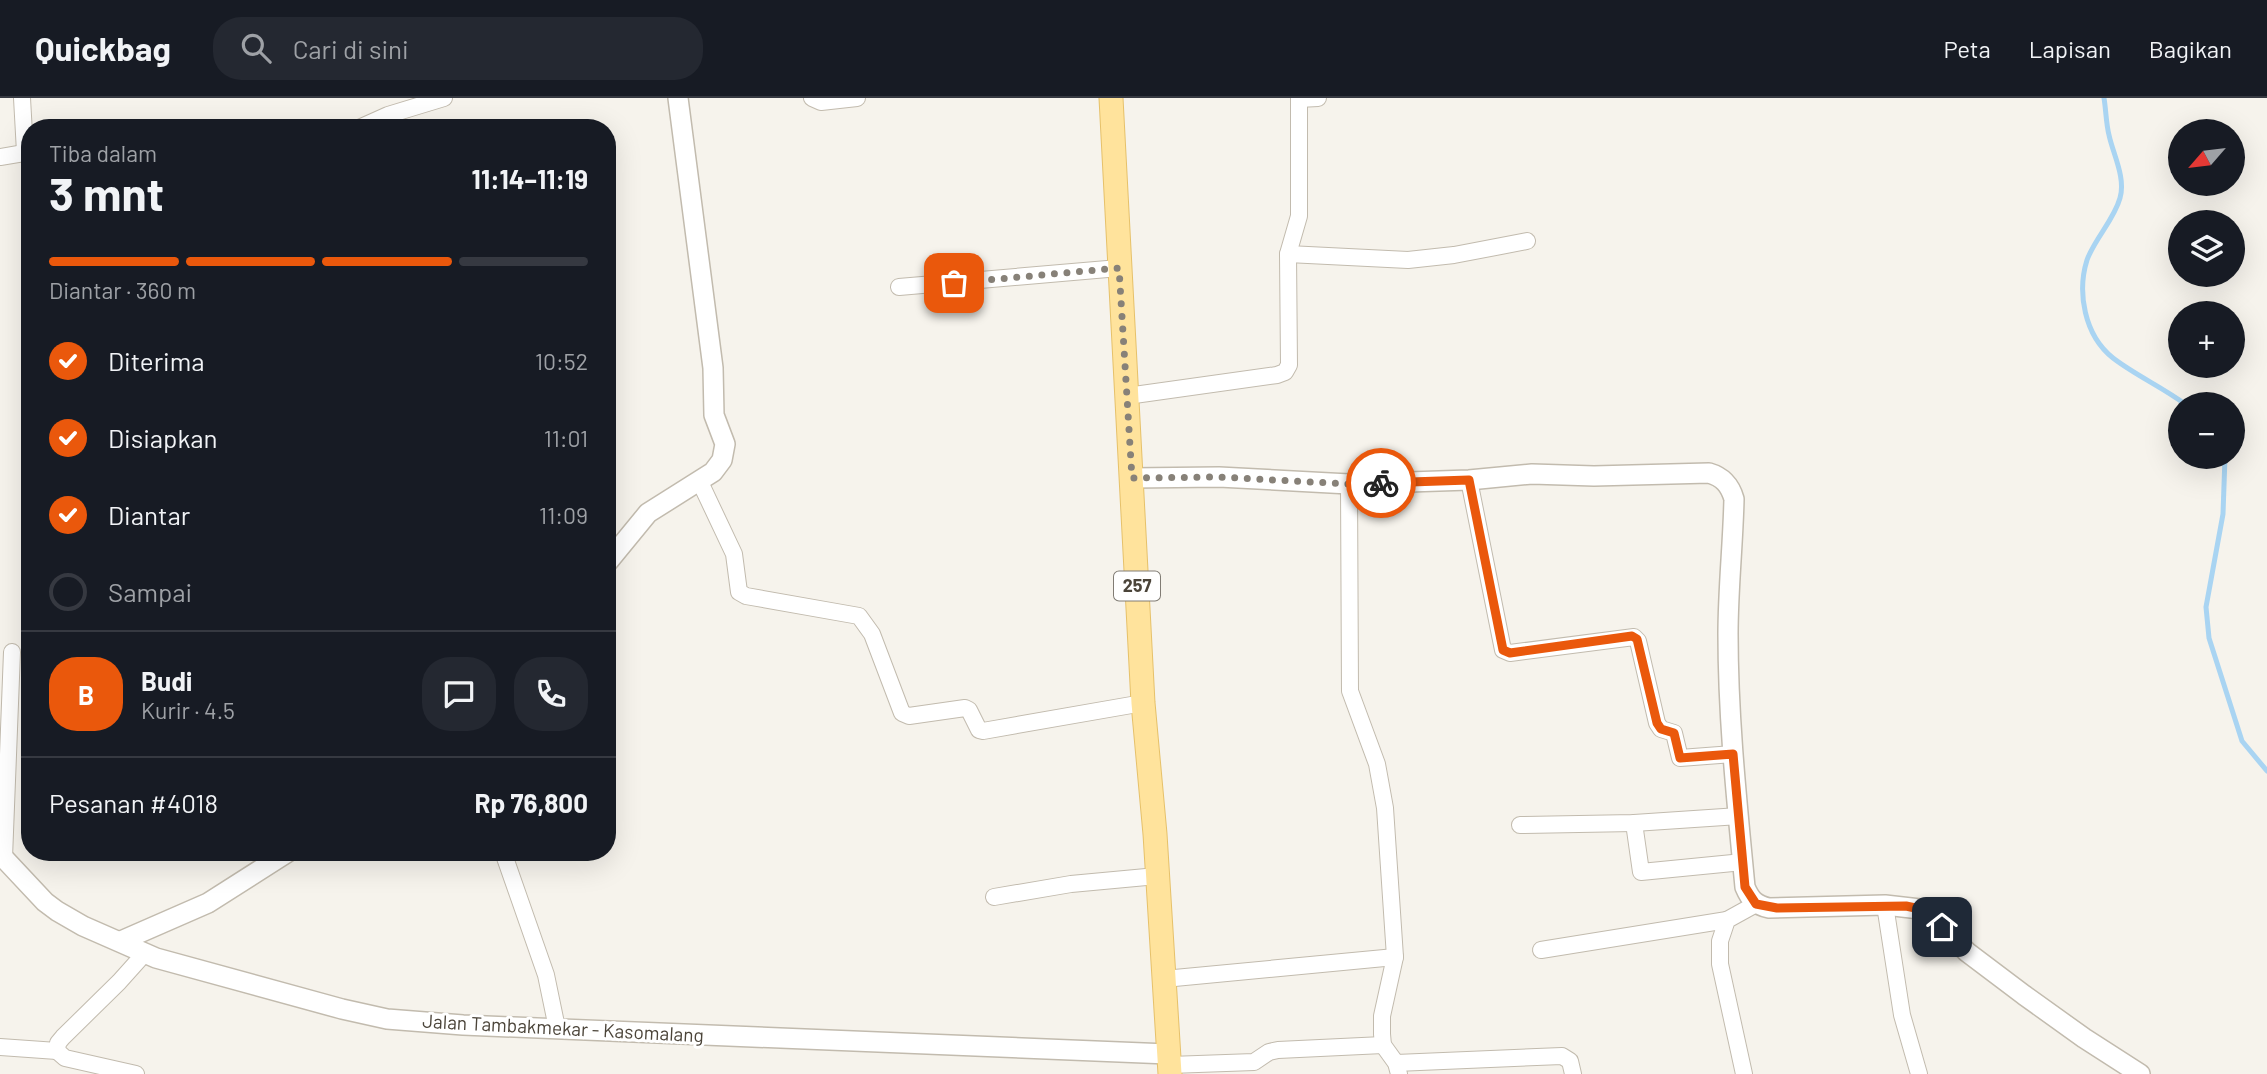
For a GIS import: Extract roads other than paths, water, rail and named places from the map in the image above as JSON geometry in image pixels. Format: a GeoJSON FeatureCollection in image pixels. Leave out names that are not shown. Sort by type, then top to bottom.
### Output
{"type":"FeatureCollection","features":[{"type":"Feature","properties":{"kind":"main road","name":"257"},"geometry":{"type":"LineString","coordinates":[[1111,98],[1143,704],[1169,1064]]}},
{"type":"Feature","properties":{"kind":"street"},"geometry":{"type":"LineString","coordinates":[[22,98],[24,119]]}},
{"type":"Feature","properties":{"kind":"street"},"geometry":{"type":"LineString","coordinates":[[379,119],[444,98]]}},
{"type":"Feature","properties":{"kind":"street"},"geometry":{"type":"LineString","coordinates":[[616,552],[648,513],[713,472],[722,460],[725,444],[714,415],[713,368],[678,98]]}},
{"type":"Feature","properties":{"kind":"street"},"geometry":{"type":"LineString","coordinates":[[811,98],[821,102],[857,98]]}},
{"type":"Feature","properties":{"kind":"street"},"geometry":{"type":"LineString","coordinates":[[1127,396],[1285,372],[1289,365],[1288,254],[1299,216],[1299,99],[1318,98]]}},
{"type":"Feature","properties":{"kind":"street"},"geometry":{"type":"LineString","coordinates":[[0,157],[21,153]]}},
{"type":"Feature","properties":{"kind":"street"},"geometry":{"type":"LineString","coordinates":[[1288,254],[1421,259],[1454,256],[1527,241]]}},
{"type":"Feature","properties":{"kind":"street"},"geometry":{"type":"LineString","coordinates":[[899,288],[1119,268]]}},
{"type":"Feature","properties":{"kind":"street"},"geometry":{"type":"LineString","coordinates":[[1132,478],[1219,477],[1349,484],[1469,480],[1532,474],[1719,475],[1731,489],[1734,499],[1728,632],[1733,754],[1745,887],[1756,904]]}},
{"type":"Feature","properties":{"kind":"street"},"geometry":{"type":"LineString","coordinates":[[1469,480],[1503,650],[1510,653],[1634,637],[1657,723],[1661,729],[1674,733],[1680,758],[1733,754]]}},
{"type":"Feature","properties":{"kind":"street"},"geometry":{"type":"LineString","coordinates":[[700,482],[734,554],[739,592],[746,596],[859,616],[872,634],[902,713],[909,716],[965,708],[969,710],[977,727],[983,731],[1143,704]]}},
{"type":"Feature","properties":{"kind":"street"},"geometry":{"type":"LineString","coordinates":[[1349,484],[1350,691],[1377,764],[1382,788],[1395,957],[1382,1016],[1383,1045],[1397,1069],[1562,1056],[1570,1061],[1573,1074]]}},
{"type":"Feature","properties":{"kind":"street"},"geometry":{"type":"LineString","coordinates":[[2,856],[12,652]]}},
{"type":"Feature","properties":{"kind":"street"},"geometry":{"type":"LineString","coordinates":[[1520,825],[1634,823],[1738,816]]}},
{"type":"Feature","properties":{"kind":"street"},"geometry":{"type":"LineString","coordinates":[[1634,823],[1641,872],[1743,862]]}},
{"type":"Feature","properties":{"kind":"street","name":"Jalan Tambakmekar - Kasomalang"},"geometry":{"type":"LineString","coordinates":[[2,856],[45,902],[57,911],[83,926],[151,955],[309,1001],[387,1019],[1169,1064]]}},
{"type":"Feature","properties":{"kind":"street"},"geometry":{"type":"LineString","coordinates":[[121,941],[208,903],[274,861]]}},
{"type":"Feature","properties":{"kind":"street"},"geometry":{"type":"LineString","coordinates":[[506,861],[546,975],[557,1028]]}},
{"type":"Feature","properties":{"kind":"street"},"geometry":{"type":"LineString","coordinates":[[994,897],[1071,884],[1157,876]]}},
{"type":"Feature","properties":{"kind":"street"},"geometry":{"type":"LineString","coordinates":[[1541,950],[1727,919],[1756,904],[1777,908],[1885,905],[1913,908],[1932,916],[1967,952],[2132,1072]]}},
{"type":"Feature","properties":{"kind":"street"},"geometry":{"type":"LineString","coordinates":[[1885,905],[1902,1016],[1919,1074]]}},
{"type":"Feature","properties":{"kind":"street"},"geometry":{"type":"LineString","coordinates":[[1727,919],[1720,941],[1720,964],[1744,1074]]}},
{"type":"Feature","properties":{"kind":"street"},"geometry":{"type":"LineString","coordinates":[[57,1051],[58,1043],[63,1037],[151,955],[156,928]]}},
{"type":"Feature","properties":{"kind":"street"},"geometry":{"type":"LineString","coordinates":[[1164,979],[1395,957]]}},
{"type":"Feature","properties":{"kind":"street"},"geometry":{"type":"LineString","coordinates":[[1169,1064],[1254,1062],[1269,1052],[1278,1050],[1383,1045]]}},
{"type":"Feature","properties":{"kind":"street"},"geometry":{"type":"LineString","coordinates":[[0,1047],[57,1051],[65,1058],[136,1074]]}},
{"type":"Feature","properties":{"kind":"waterway"},"geometry":{"type":"LineString","coordinates":[[2104,98],[2121,190],[2113,214],[2087,260],[2083,286],[2085,312],[2095,337],[2113,358],[2168,393]]}},
{"type":"Feature","properties":{"kind":"waterway"},"geometry":{"type":"LineString","coordinates":[[2225,469],[2223,514],[2206,607],[2209,638],[2242,741],[2267,771]]}}]}
